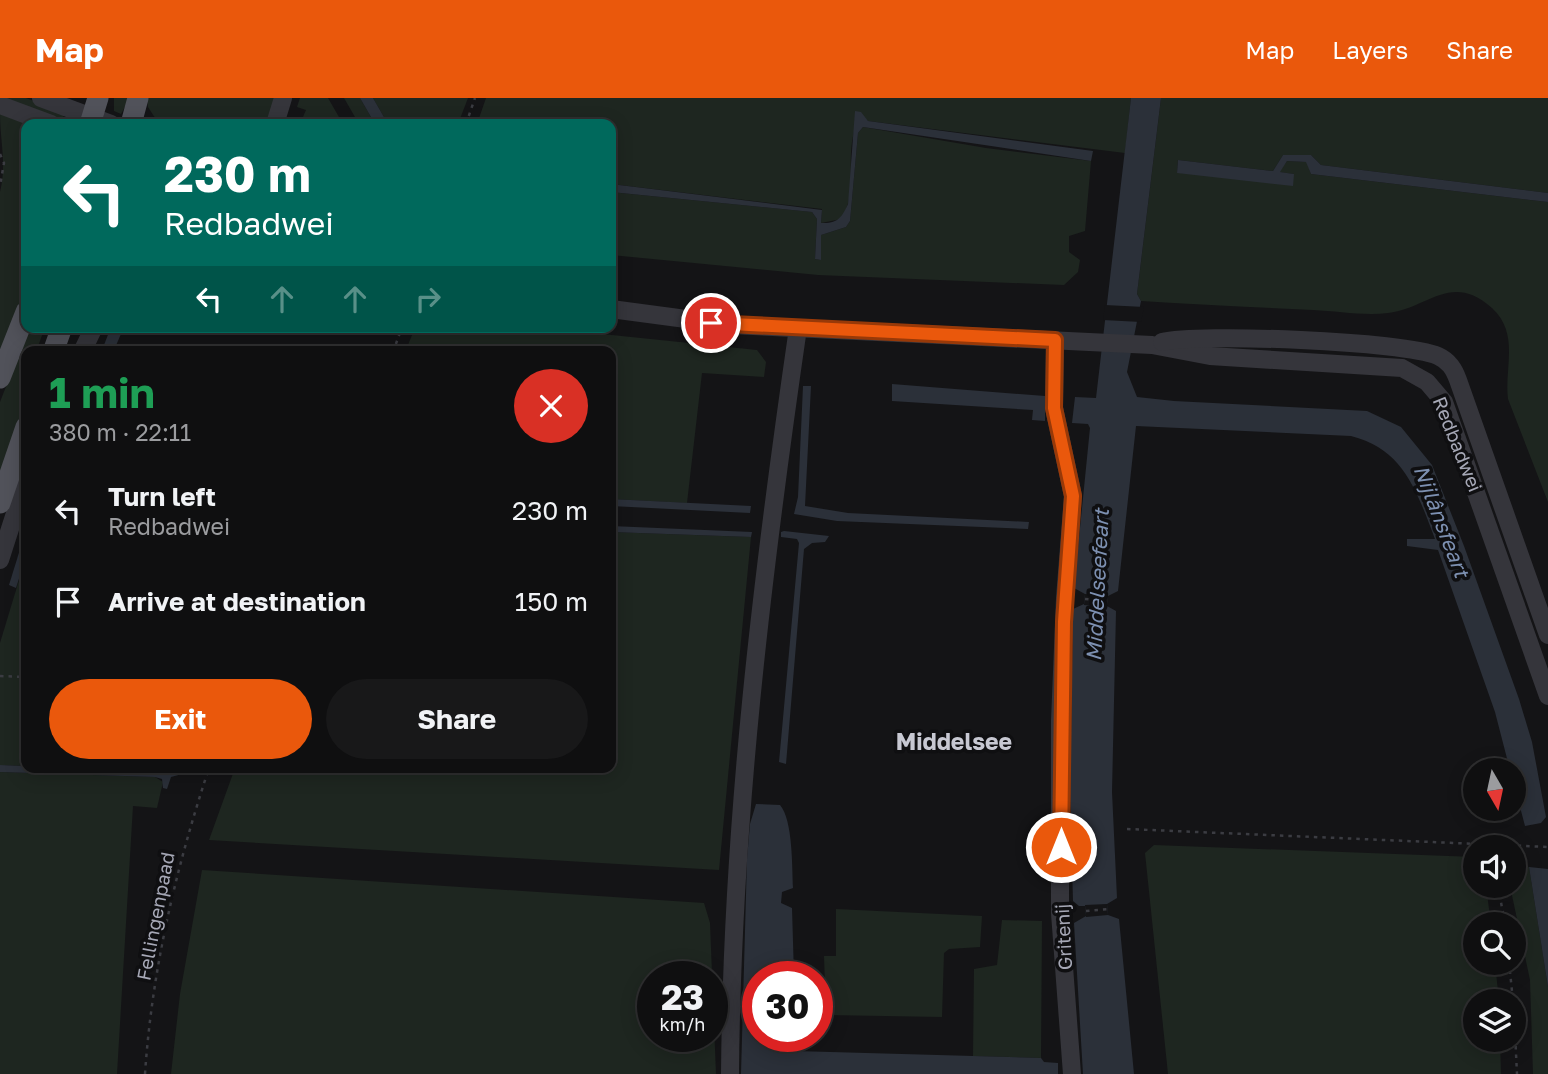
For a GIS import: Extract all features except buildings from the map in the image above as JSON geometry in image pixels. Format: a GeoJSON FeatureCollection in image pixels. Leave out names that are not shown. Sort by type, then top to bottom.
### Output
{"type":"FeatureCollection","features":[{"type":"Feature","properties":{"kind":"main road"},"geometry":{"type":"LineString","coordinates":[[132,119],[138,98]]}},
{"type":"Feature","properties":{"kind":"main road"},"geometry":{"type":"LineString","coordinates":[[0,378],[21,325]]}},
{"type":"Feature","properties":{"kind":"main road"},"geometry":{"type":"LineString","coordinates":[[0,503],[21,442]]}},
{"type":"Feature","properties":{"kind":"street"},"geometry":{"type":"LineString","coordinates":[[41,98],[98,116]]}},
{"type":"Feature","properties":{"kind":"street"},"geometry":{"type":"LineString","coordinates":[[277,119],[284,98]]}},
{"type":"Feature","properties":{"kind":"street"},"geometry":{"type":"LineString","coordinates":[[0,105],[38,119]]}},
{"type":"Feature","properties":{"kind":"street"},"geometry":{"type":"LineString","coordinates":[[616,310],[692,321],[1055,340]]}},
{"type":"Feature","properties":{"kind":"street"},"geometry":{"type":"LineString","coordinates":[[730,1074],[744,760],[763,570],[798,328]]}},
{"type":"Feature","properties":{"kind":"street","name":"Redbadwei"},"geometry":{"type":"LineString","coordinates":[[1152,345],[1172,339],[1211,338],[1371,345],[1410,348],[1448,362],[1458,380],[1548,635]]}},
{"type":"Feature","properties":{"kind":"street","name":"Redbadwei"},"geometry":{"type":"LineString","coordinates":[[1055,340],[1152,345],[1210,356],[1380,365],[1402,368],[1427,382],[1437,391],[1450,415],[1548,696]]}},
{"type":"Feature","properties":{"kind":"street","name":"Gritenij"},"geometry":{"type":"LineString","coordinates":[[1055,340],[1054,408],[1073,496],[1065,598],[1060,721],[1060,913],[1072,1074]]}},
{"type":"Feature","properties":{"kind":"street"},"geometry":{"type":"LineString","coordinates":[[0,560],[21,495]]}},
{"type":"Feature","properties":{"kind":"path"},"geometry":{"type":"LineString","coordinates":[[468,119],[475,98]]}},
{"type":"Feature","properties":{"kind":"path"},"geometry":{"type":"LineString","coordinates":[[0,154],[4,163],[0,186]]}},
{"type":"Feature","properties":{"kind":"path"},"geometry":{"type":"LineString","coordinates":[[1085,599],[1108,601]]}},
{"type":"Feature","properties":{"kind":"path"},"geometry":{"type":"LineString","coordinates":[[0,676],[21,677]]}},
{"type":"Feature","properties":{"kind":"path","name":"Fellingenpaad"},"geometry":{"type":"LineString","coordinates":[[145,1074],[164,929],[183,848],[207,773]]}},
{"type":"Feature","properties":{"kind":"path"},"geometry":{"type":"LineString","coordinates":[[1126,829],[1463,845]]}},
{"type":"Feature","properties":{"kind":"path"},"geometry":{"type":"LineString","coordinates":[[1526,847],[1548,847]]}},
{"type":"Feature","properties":{"kind":"path"},"geometry":{"type":"LineString","coordinates":[[1086,911],[1108,909]]}},
{"type":"Feature","properties":{"kind":"path"},"geometry":{"type":"LineString","coordinates":[[1516,1052],[1517,1074]]}},
{"type":"Feature","properties":{"kind":"shaded area"},"geometry":{"type":"Polygon","coordinates":[[[4,98],[26,98],[65,113],[62,119],[4,98]]]}},
{"type":"Feature","properties":{"kind":"shaded area"},"geometry":{"type":"Polygon","coordinates":[[[114,98],[130,98],[121,114],[114,111],[114,98]]]}},
{"type":"Feature","properties":{"kind":"shaded area"},"geometry":{"type":"Polygon","coordinates":[[[147,98],[276,98],[270,119],[156,119],[148,107],[147,98]]]}},
{"type":"Feature","properties":{"kind":"shaded area"},"geometry":{"type":"Polygon","coordinates":[[[300,98],[328,98],[340,119],[302,119],[306,110],[297,107],[300,98]]]}},
{"type":"Feature","properties":{"kind":"shaded area"},"geometry":{"type":"Polygon","coordinates":[[[344,98],[360,98],[372,119],[356,119],[344,98]]]}},
{"type":"Feature","properties":{"kind":"shaded area"},"geometry":{"type":"Polygon","coordinates":[[[373,98],[468,98],[460,119],[385,119],[373,98]]]}},
{"type":"Feature","properties":{"kind":"shaded area"},"geometry":{"type":"Polygon","coordinates":[[[486,98],[1131,98],[1125,153],[868,121],[862,116],[852,140],[847,207],[841,219],[821,223],[822,209],[616,185],[616,119],[479,119],[486,98]]]}},
{"type":"Feature","properties":{"kind":"shaded area"},"geometry":{"type":"Polygon","coordinates":[[[1161,98],[1548,98],[1548,193],[1321,165],[1311,155],[1283,155],[1273,171],[1178,160],[1177,173],[1294,174],[1279,172],[1287,161],[1307,162],[1311,174],[1548,202],[1548,502],[1508,399],[1509,352],[1506,329],[1492,308],[1477,297],[1451,292],[1402,310],[1370,314],[1141,301],[1137,294],[1161,98]]]}},
{"type":"Feature","properties":{"kind":"shaded area"},"geometry":{"type":"Polygon","coordinates":[[[0,113],[21,121],[21,303],[0,359],[0,192],[3,162],[0,113]]]}},
{"type":"Feature","properties":{"kind":"shaded area"},"geometry":{"type":"Polygon","coordinates":[[[863,127],[986,148],[1091,161],[1085,231],[1069,236],[1069,252],[1080,260],[1078,272],[1064,285],[818,275],[616,255],[616,192],[812,212],[817,219],[815,259],[821,260],[821,235],[846,227],[850,221],[858,133],[863,127]]]}},
{"type":"Feature","properties":{"kind":"shaded area"},"geometry":{"type":"Polygon","coordinates":[[[27,333],[43,333],[38,346],[22,346],[27,333]]]}},
{"type":"Feature","properties":{"kind":"shaded area"},"geometry":{"type":"Polygon","coordinates":[[[413,333],[599,333],[757,350],[766,362],[764,377],[702,373],[687,503],[616,499],[616,346],[408,346],[413,333]]]}},
{"type":"Feature","properties":{"kind":"shaded area"},"geometry":{"type":"Polygon","coordinates":[[[21,348],[21,418],[0,480],[0,402],[21,348]]]}},
{"type":"Feature","properties":{"kind":"shaded area"},"geometry":{"type":"Polygon","coordinates":[[[616,532],[751,537],[719,870],[209,840],[233,773],[616,773],[616,532]]]}},
{"type":"Feature","properties":{"kind":"shaded area"},"geometry":{"type":"Polygon","coordinates":[[[21,574],[21,766],[0,765],[0,643],[21,574]]]}},
{"type":"Feature","properties":{"kind":"shaded area"},"geometry":{"type":"Polygon","coordinates":[[[0,772],[155,777],[163,782],[157,808],[133,806],[117,1074],[0,1074],[0,772]]]}},
{"type":"Feature","properties":{"kind":"shaded area"},"geometry":{"type":"Polygon","coordinates":[[[1154,845],[1463,857],[1463,898],[1488,898],[1489,912],[1463,912],[1463,975],[1496,975],[1498,989],[1463,989],[1463,1052],[1500,1052],[1501,1074],[1168,1074],[1145,853],[1154,845]]]}},
{"type":"Feature","properties":{"kind":"shaded area"},"geometry":{"type":"Polygon","coordinates":[[[1529,867],[1548,987],[1548,1074],[1533,1074],[1530,980],[1526,961],[1526,912],[1516,912],[1513,898],[1526,898],[1526,868],[1529,867]]]}},
{"type":"Feature","properties":{"kind":"shaded area"},"geometry":{"type":"Polygon","coordinates":[[[202,870],[704,903],[710,923],[712,961],[637,961],[637,1052],[715,1052],[716,1074],[171,1074],[180,994],[202,870]]]}},
{"type":"Feature","properties":{"kind":"shaded area"},"geometry":{"type":"Polygon","coordinates":[[[836,909],[982,916],[980,947],[949,949],[944,953],[942,1017],[833,1015],[833,961],[824,961],[824,956],[836,956],[836,909]]]}},
{"type":"Feature","properties":{"kind":"shaded area"},"geometry":{"type":"Polygon","coordinates":[[[1002,920],[1042,921],[1041,1058],[973,1056],[974,969],[997,965],[1002,920]]]}},
{"type":"Feature","properties":{"kind":"water"},"geometry":{"type":"Polygon","coordinates":[[[360,98],[373,98],[385,119],[372,119],[360,98]]]}},
{"type":"Feature","properties":{"kind":"water"},"geometry":{"type":"Polygon","coordinates":[[[1131,98],[1161,98],[1137,294],[1141,301],[1127,372],[1137,397],[1367,411],[1401,427],[1432,465],[1464,546],[1519,699],[1532,742],[1546,817],[1541,823],[1525,826],[1526,758],[1507,758],[1495,712],[1438,550],[1407,546],[1407,539],[1435,539],[1414,489],[1396,462],[1369,442],[1351,436],[1136,426],[1118,591],[1108,596],[1107,606],[1116,611],[1112,792],[1117,898],[1107,904],[1108,915],[1119,919],[1134,1074],[1083,1074],[1074,923],[1086,916],[1085,906],[1079,906],[1073,901],[1070,794],[1073,609],[1084,604],[1085,594],[1074,588],[1090,428],[1088,424],[1072,423],[1075,397],[1096,398],[1131,98]]]}},
{"type":"Feature","properties":{"kind":"water"},"geometry":{"type":"Polygon","coordinates":[[[855,111],[861,112],[868,121],[1093,151],[1091,161],[863,127],[858,133],[850,221],[846,227],[821,235],[821,260],[815,259],[817,219],[812,212],[616,192],[616,185],[822,210],[821,223],[835,221],[848,204],[855,111]]]}},
{"type":"Feature","properties":{"kind":"water"},"geometry":{"type":"Polygon","coordinates":[[[1283,155],[1311,155],[1321,165],[1548,193],[1548,202],[1311,174],[1306,162],[1287,161],[1280,172],[1294,174],[1293,186],[1177,173],[1178,160],[1273,171],[1283,155]]]}},
{"type":"Feature","properties":{"kind":"water"},"geometry":{"type":"Polygon","coordinates":[[[109,333],[121,333],[116,346],[104,345],[109,333]]]}},
{"type":"Feature","properties":{"kind":"water"},"geometry":{"type":"Polygon","coordinates":[[[892,384],[1045,396],[1045,421],[1032,420],[1033,410],[892,401],[892,384]]]}},
{"type":"Feature","properties":{"kind":"water"},"geometry":{"type":"Polygon","coordinates":[[[803,386],[811,386],[805,506],[848,513],[1029,522],[1028,529],[837,521],[794,514],[798,497],[803,386]]]}},
{"type":"Feature","properties":{"kind":"water"},"geometry":{"type":"Polygon","coordinates":[[[616,499],[751,506],[750,513],[616,506],[616,499]]]}},
{"type":"Feature","properties":{"kind":"water"},"geometry":{"type":"Polygon","coordinates":[[[616,526],[752,532],[751,537],[616,532],[616,526]]]}},
{"type":"Feature","properties":{"kind":"water"},"geometry":{"type":"Polygon","coordinates":[[[781,532],[829,536],[825,542],[812,543],[804,549],[786,764],[779,762],[799,543],[797,539],[781,537],[781,532]]]}},
{"type":"Feature","properties":{"kind":"water"},"geometry":{"type":"Polygon","coordinates":[[[21,546],[21,572],[16,588],[9,585],[21,546]]]}},
{"type":"Feature","properties":{"kind":"water"},"geometry":{"type":"Polygon","coordinates":[[[0,765],[21,766],[21,773],[0,772],[0,765]]]}},
{"type":"Feature","properties":{"kind":"water"},"geometry":{"type":"Polygon","coordinates":[[[31,773],[182,773],[171,777],[167,789],[163,788],[162,779],[31,773]]]}},
{"type":"Feature","properties":{"kind":"water"},"geometry":{"type":"Polygon","coordinates":[[[756,804],[780,805],[787,821],[793,888],[782,892],[781,903],[792,908],[794,961],[744,961],[750,824],[756,804]]]}},
{"type":"Feature","properties":{"kind":"water"},"geometry":{"type":"Polygon","coordinates":[[[1529,867],[1548,869],[1548,987],[1529,867]]]}},
{"type":"Feature","properties":{"kind":"water"},"geometry":{"type":"Polygon","coordinates":[[[742,1038],[742,1052],[1041,1058],[1044,1062],[1058,1063],[1058,1074],[741,1074],[742,1038]]]}},
{"type":"Feature","properties":{"kind":"pier"},"geometry":{"type":"Polygon","coordinates":[[[1105,305],[1144,307],[1141,322],[1103,320],[1105,305]]]}},
{"type":"Feature","properties":{"kind":"pier"},"geometry":{"type":"Polygon","coordinates":[[[1085,594],[1108,596],[1107,607],[1084,605],[1085,594]]]}},
{"type":"Feature","properties":{"kind":"pier"},"geometry":{"type":"Polygon","coordinates":[[[1107,904],[1108,915],[1086,917],[1085,905],[1107,904]]]}},
{"type":"Feature","properties":{"kind":"district","name":"Middelsee"},"geometry":{"type":"Point","coordinates":[954,741]}},
{"type":"Feature","properties":{"kind":"route"},"geometry":{"type":"LineString","coordinates":[[711,323],[1055,340],[1054,408],[1073,496],[1065,598],[1060,721],[1061,847]]}},
{"type":"Feature","properties":{"kind":"water label","name":"Nijlânsfeart"},"geometry":{"type":"Point","coordinates":[1442,521]}},
{"type":"Feature","properties":{"kind":"water label","name":"Middelseefeart"},"geometry":{"type":"Point","coordinates":[1097,585]}}]}
